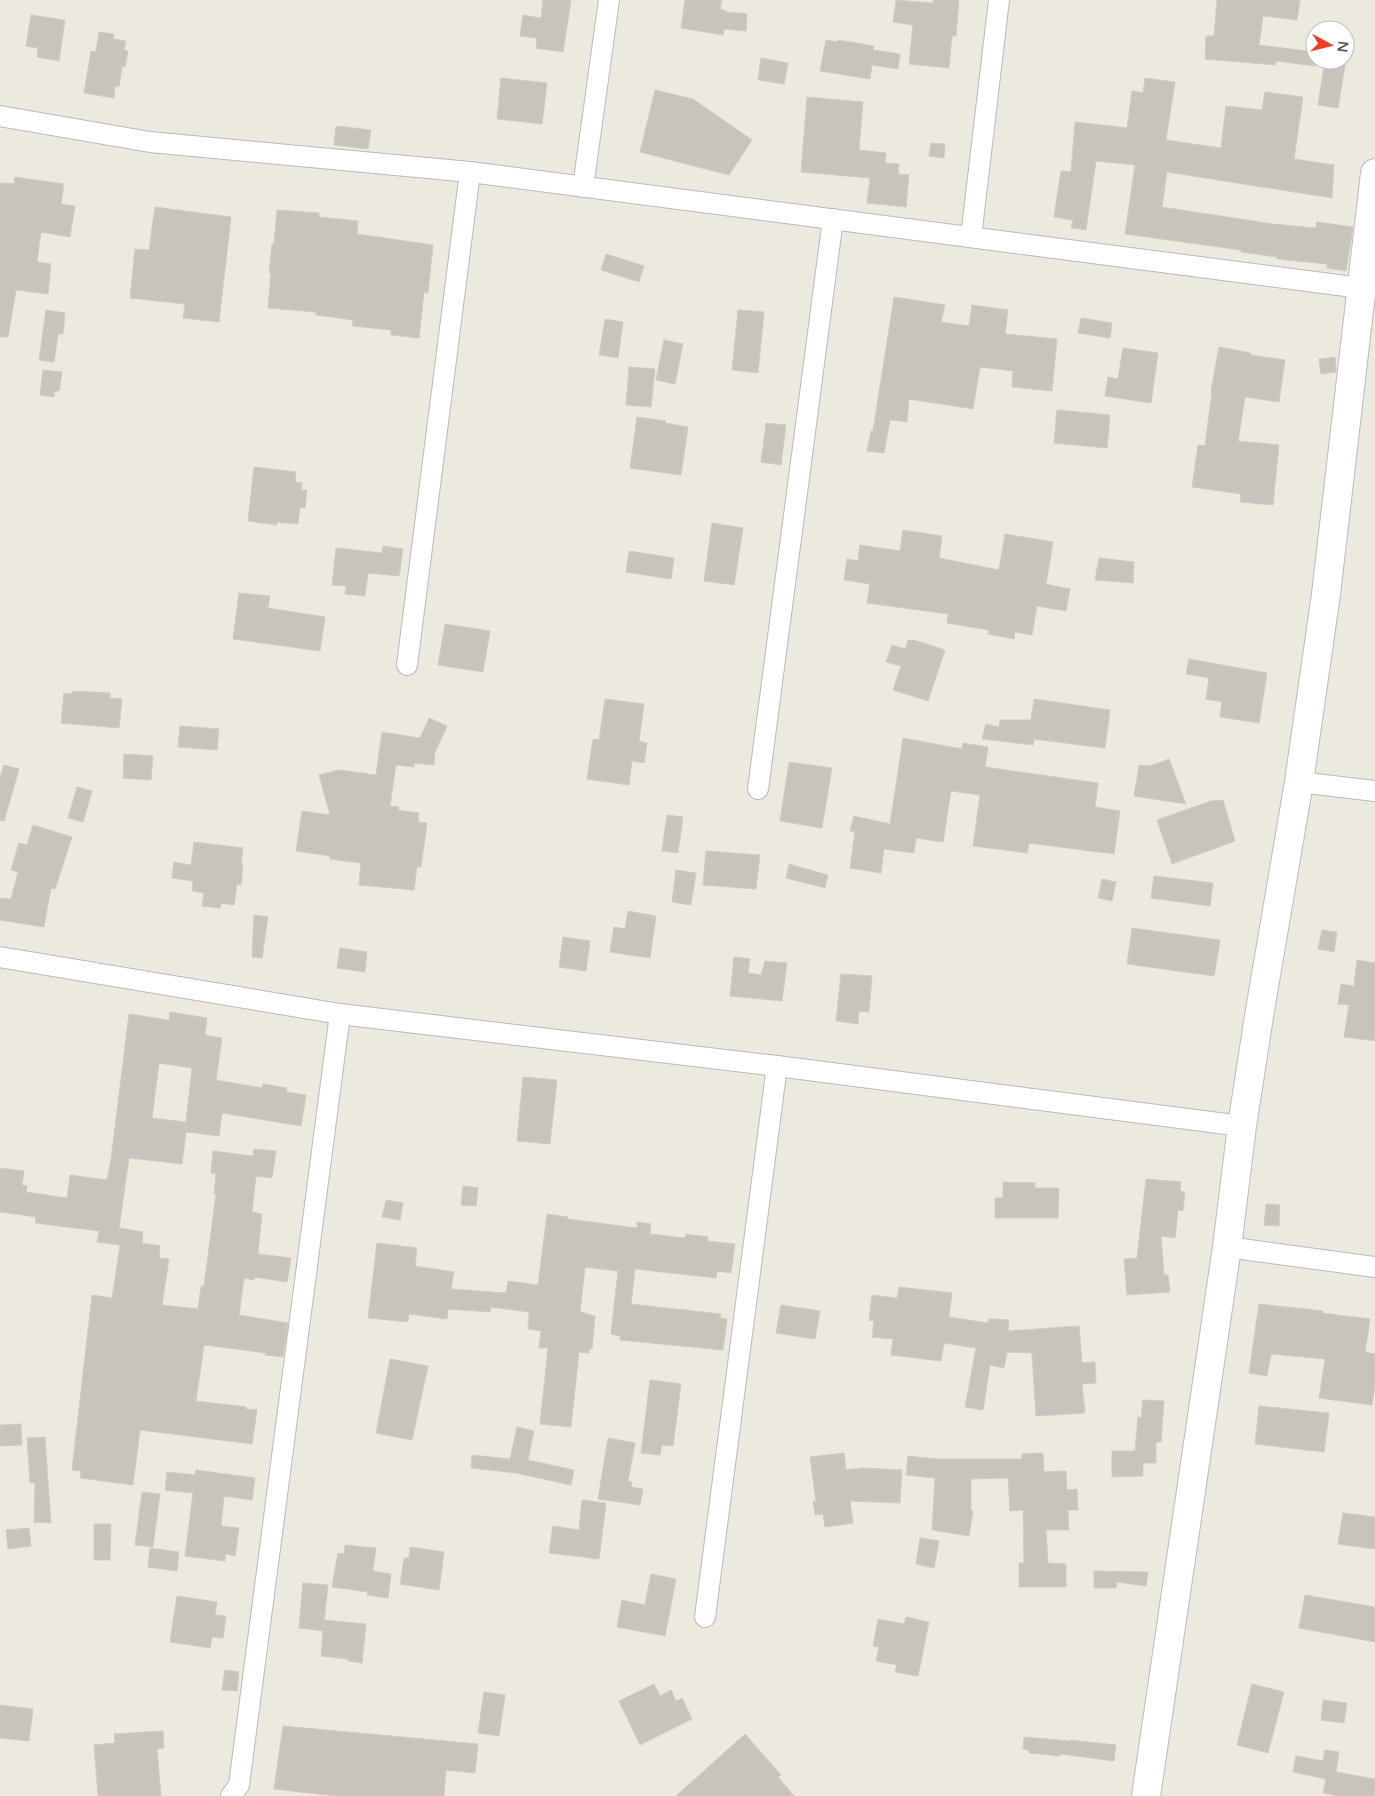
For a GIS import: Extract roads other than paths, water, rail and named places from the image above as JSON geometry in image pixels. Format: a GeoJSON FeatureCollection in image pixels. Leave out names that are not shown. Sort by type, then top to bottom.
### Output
{"type":"FeatureCollection","features":[{"type":"Feature","properties":{"kind":"street"},"geometry":{"type":"LineString","coordinates":[[583,187],[609,0]]}},
{"type":"Feature","properties":{"kind":"street"},"geometry":{"type":"LineString","coordinates":[[971,237],[999,0]]}},
{"type":"Feature","properties":{"kind":"street"},"geometry":{"type":"LineString","coordinates":[[0,116],[150,142],[470,172],[1362,288]]}},
{"type":"Feature","properties":{"kind":"street"},"geometry":{"type":"LineString","coordinates":[[407,665],[470,172]]}},
{"type":"Feature","properties":{"kind":"street"},"geometry":{"type":"LineString","coordinates":[[1146,1796],[1227,1247],[1242,1126],[1299,782],[1326,594],[1375,173]]}},
{"type":"Feature","properties":{"kind":"street"},"geometry":{"type":"LineString","coordinates":[[758,789],[833,219]]}},
{"type":"Feature","properties":{"kind":"street"},"geometry":{"type":"LineString","coordinates":[[1299,782],[1375,791]]}},
{"type":"Feature","properties":{"kind":"street"},"geometry":{"type":"LineString","coordinates":[[0,957],[340,1014],[778,1066],[1242,1126]]}},
{"type":"Feature","properties":{"kind":"street"},"geometry":{"type":"LineString","coordinates":[[231,1796],[239,1785],[340,1014]]}},
{"type":"Feature","properties":{"kind":"street"},"geometry":{"type":"LineString","coordinates":[[705,1616],[778,1066]]}},
{"type":"Feature","properties":{"kind":"street"},"geometry":{"type":"LineString","coordinates":[[1227,1247],[1375,1266]]}}]}
